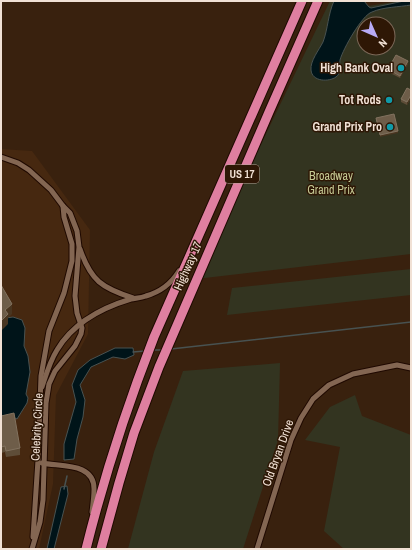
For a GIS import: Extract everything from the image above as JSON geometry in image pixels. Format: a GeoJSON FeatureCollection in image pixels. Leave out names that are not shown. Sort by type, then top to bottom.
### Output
{"type":"FeatureCollection","features":[{"type":"Feature","properties":{"kind":"highway","name":"Highway 17"},"geometry":{"type":"LineString","coordinates":[[86,549],[110,461],[154,337],[302,1]]}},
{"type":"Feature","properties":{"kind":"highway","name":"Highway 17"},"geometry":{"type":"LineString","coordinates":[[101,549],[132,440],[172,334],[318,1]]}},
{"type":"Feature","properties":{"kind":"street","name":"Celebrity Circle"},"geometry":{"type":"LineString","coordinates":[[1,158],[18,163],[29,170],[51,190],[70,213],[74,223],[79,247],[75,296],[77,313],[82,328],[79,340],[55,371],[49,384],[46,403],[45,463],[40,522],[33,542]]}},
{"type":"Feature","properties":{"kind":"street","name":"Celebrity Circle"},"geometry":{"type":"LineString","coordinates":[[32,549],[42,370],[49,331],[64,293],[72,261],[72,244],[64,216],[63,206]]}},
{"type":"Feature","properties":{"kind":"street"},"geometry":{"type":"LineString","coordinates":[[79,247],[85,264],[95,278],[104,286],[115,292],[133,298]]}},
{"type":"Feature","properties":{"kind":"street"},"geometry":{"type":"LineString","coordinates":[[41,390],[57,350],[68,335],[94,314],[133,298],[144,297],[156,293],[169,284],[190,256]]}},
{"type":"Feature","properties":{"kind":"street","name":"Old Bryan Drive"},"geometry":{"type":"LineString","coordinates":[[257,549],[291,440],[301,418],[313,399],[329,385],[353,374],[397,365],[411,368]]}},
{"type":"Feature","properties":{"kind":"street"},"geometry":{"type":"LineString","coordinates":[[38,460],[45,463],[75,466],[82,469],[90,476],[94,490],[92,524]]}},
{"type":"Feature","properties":{"kind":"shaded area"},"geometry":{"type":"Polygon","coordinates":[[[334,1],[364,1],[371,8],[404,1],[411,1],[411,5],[381,9],[366,16],[356,16],[356,29],[340,60],[340,71],[338,75],[333,79],[321,80],[314,77],[311,67],[313,59],[323,42],[330,11],[334,1]]]}},
{"type":"Feature","properties":{"kind":"shaded area"},"geometry":{"type":"Polygon","coordinates":[[[1,149],[32,151],[90,230],[88,334],[56,395],[53,484],[39,549],[1,549],[1,149]]]}},
{"type":"Feature","properties":{"kind":"shaded area"},"geometry":{"type":"Polygon","coordinates":[[[13,317],[22,320],[25,328],[24,346],[28,356],[30,372],[26,394],[28,398],[27,403],[17,419],[13,417],[1,417],[1,323],[6,318],[13,317]]]}},
{"type":"Feature","properties":{"kind":"shaded area"},"geometry":{"type":"Polygon","coordinates":[[[115,348],[133,348],[134,355],[125,359],[113,357],[91,367],[80,385],[85,400],[74,459],[64,460],[64,444],[76,402],[72,385],[78,370],[90,360],[115,348]]]}},
{"type":"Feature","properties":{"kind":"shaded area"},"geometry":{"type":"Polygon","coordinates":[[[67,486],[68,494],[54,549],[47,549],[61,487],[67,486]]]}},
{"type":"Feature","properties":{"kind":"green space","name":"Broadway Grand Prix"},"geometry":{"type":"Polygon","coordinates":[[[330,1],[364,1],[368,6],[400,1],[411,1],[411,254],[196,279],[330,1]]]}},
{"type":"Feature","properties":{"kind":"green space"},"geometry":{"type":"Polygon","coordinates":[[[411,269],[411,295],[227,315],[232,288],[411,269]]]}},
{"type":"Feature","properties":{"kind":"green space"},"geometry":{"type":"Polygon","coordinates":[[[280,363],[278,440],[243,549],[128,549],[154,452],[183,371],[280,363]]]}},
{"type":"Feature","properties":{"kind":"green space"},"geometry":{"type":"Polygon","coordinates":[[[355,395],[362,416],[411,435],[411,549],[344,549],[324,531],[340,447],[305,440],[330,407],[355,395]]]}},
{"type":"Feature","properties":{"kind":"building"},"geometry":{"type":"Polygon","coordinates":[[[396,55],[408,61],[400,76],[388,69],[396,55]]]}},
{"type":"Feature","properties":{"kind":"building"},"geometry":{"type":"Polygon","coordinates":[[[407,88],[411,90],[411,95],[407,102],[401,99],[407,88]]]}},
{"type":"Feature","properties":{"kind":"building"},"geometry":{"type":"Polygon","coordinates":[[[394,114],[398,131],[380,135],[376,118],[394,114]]]}},
{"type":"Feature","properties":{"kind":"building"},"geometry":{"type":"Polygon","coordinates":[[[1,285],[12,304],[5,310],[8,314],[1,321],[1,285]]]}},
{"type":"Feature","properties":{"kind":"building"},"geometry":{"type":"Polygon","coordinates":[[[14,413],[20,448],[6,451],[5,446],[1,447],[1,416],[14,413]]]}},
{"type":"Feature","properties":{"kind":"waterway"},"geometry":{"type":"LineString","coordinates":[[171,349],[411,322]]}},
{"type":"Feature","properties":{"kind":"waterway"},"geometry":{"type":"LineString","coordinates":[[153,350],[163,350]]}},
{"type":"Feature","properties":{"kind":"waterway"},"geometry":{"type":"LineString","coordinates":[[133,352],[145,351]]}},
{"type":"Feature","properties":{"kind":"waterway"},"geometry":{"type":"LineString","coordinates":[[64,489],[67,476]]}},
{"type":"Feature","properties":{"kind":"place","name":"High Bank Oval"},"geometry":{"type":"Point","coordinates":[401,68]}},
{"type":"Feature","properties":{"kind":"place","name":"Tot Rods"},"geometry":{"type":"Point","coordinates":[389,100]}},
{"type":"Feature","properties":{"kind":"place","name":"Grand Prix Pro"},"geometry":{"type":"Point","coordinates":[390,127]}}]}
